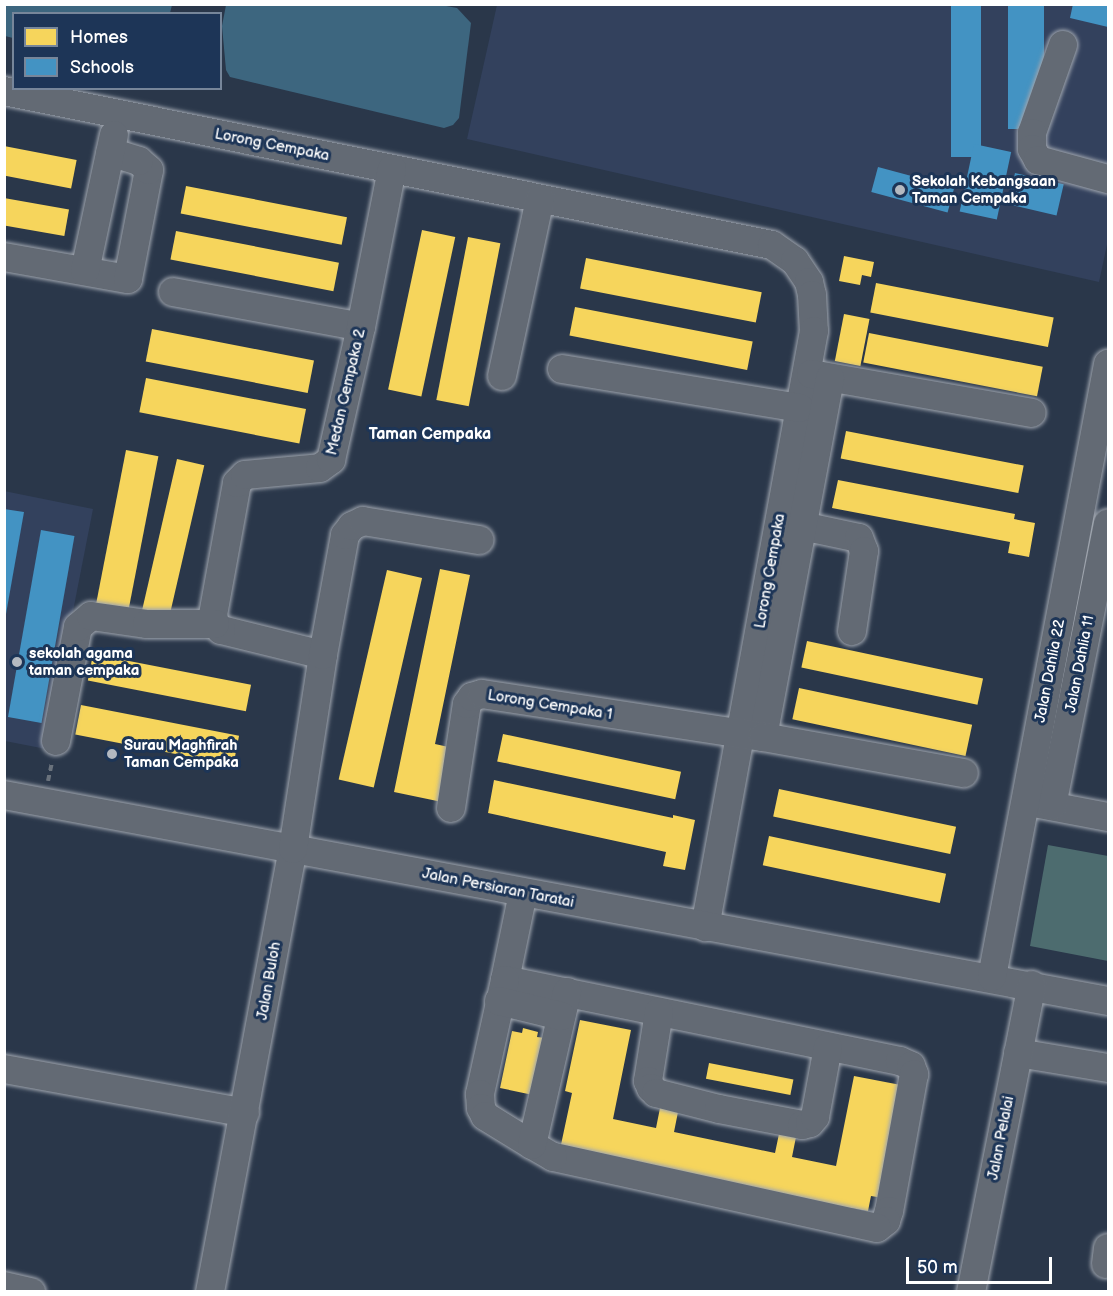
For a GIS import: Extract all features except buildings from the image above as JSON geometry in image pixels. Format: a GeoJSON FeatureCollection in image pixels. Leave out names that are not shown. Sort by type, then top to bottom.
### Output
{"type":"FeatureCollection","features":[{"type":"Feature","properties":{"kind":"street"},"geometry":{"type":"LineString","coordinates":[[1063,45],[1032,133],[1032,149],[1038,160],[1108,179]]}},
{"type":"Feature","properties":{"kind":"street","name":"Lorong Cempaka"},"geometry":{"type":"LineString","coordinates":[[4,91],[772,245],[787,253],[803,272],[812,296],[818,375],[800,408],[751,736],[705,927]]}},
{"type":"Feature","properties":{"kind":"street"},"geometry":{"type":"LineString","coordinates":[[85,271],[118,114]]}},
{"type":"Feature","properties":{"kind":"street"},"geometry":{"type":"LineString","coordinates":[[4,257],[128,279],[149,170],[139,161],[110,152]]}},
{"type":"Feature","properties":{"kind":"street","name":"Medan Cempaka 2"},"geometry":{"type":"LineString","coordinates":[[215,624],[213,615],[237,483],[244,475],[320,468],[331,460],[361,327],[392,169]]}},
{"type":"Feature","properties":{"kind":"street"},"geometry":{"type":"LineString","coordinates":[[502,376],[540,199]]}},
{"type":"Feature","properties":{"kind":"street"},"geometry":{"type":"LineString","coordinates":[[173,292],[361,327]]}},
{"type":"Feature","properties":{"kind":"street","name":"Jalan Dahlia 22"},"geometry":{"type":"LineString","coordinates":[[992,978],[1039,804],[1101,440],[1108,364]]}},
{"type":"Feature","properties":{"kind":"street"},"geometry":{"type":"LineString","coordinates":[[562,369],[800,408]]}},
{"type":"Feature","properties":{"kind":"street"},"geometry":{"type":"LineString","coordinates":[[964,774],[751,736],[802,526],[818,375],[1032,413]]}},
{"type":"Feature","properties":{"kind":"street"},"geometry":{"type":"LineString","coordinates":[[293,849],[323,655],[345,535],[352,526],[363,521],[479,540]]}},
{"type":"Feature","properties":{"kind":"street","name":"Jalan Dahlia 11"},"geometry":{"type":"LineString","coordinates":[[1039,804],[1108,523]]}},
{"type":"Feature","properties":{"kind":"street"},"geometry":{"type":"LineString","coordinates":[[802,526],[859,538],[864,551],[852,631]]}},
{"type":"Feature","properties":{"kind":"street"},"geometry":{"type":"LineString","coordinates":[[56,741],[78,627],[91,616],[147,624],[215,624],[231,634],[323,655]]}},
{"type":"Feature","properties":{"kind":"street","name":"Lorong Cempaka 1"},"geometry":{"type":"LineString","coordinates":[[451,808],[467,704],[472,697],[482,694],[751,736]]}},
{"type":"Feature","properties":{"kind":"street","name":"Jalan Persiaran Taratai"},"geometry":{"type":"LineString","coordinates":[[4,795],[1108,1001]]}},
{"type":"Feature","properties":{"kind":"street"},"geometry":{"type":"LineString","coordinates":[[1039,804],[1108,817]]}},
{"type":"Feature","properties":{"kind":"street","name":"Jalan Buloh"},"geometry":{"type":"LineString","coordinates":[[210,1292],[293,849]]}},
{"type":"Feature","properties":{"kind":"street"},"geometry":{"type":"LineString","coordinates":[[502,990],[564,1004],[659,1012],[900,1061],[911,1066],[914,1074],[886,1221],[877,1228],[553,1157],[485,1116],[481,1108],[480,1094],[502,990],[523,893]]}},
{"type":"Feature","properties":{"kind":"street","name":"Jalan Pelalai"},"geometry":{"type":"LineString","coordinates":[[971,1292],[1032,986]]}},
{"type":"Feature","properties":{"kind":"street"},"geometry":{"type":"LineString","coordinates":[[532,1145],[564,1004]]}},
{"type":"Feature","properties":{"kind":"street"},"geometry":{"type":"LineString","coordinates":[[659,1012],[648,1081],[651,1088],[656,1093],[719,1109],[802,1125],[810,1123],[816,1117],[828,1047]]}},
{"type":"Feature","properties":{"kind":"street"},"geometry":{"type":"LineString","coordinates":[[1018,1053],[1108,1068]]}},
{"type":"Feature","properties":{"kind":"street"},"geometry":{"type":"LineString","coordinates":[[4,1069],[245,1113]]}},
{"type":"Feature","properties":{"kind":"street"},"geometry":{"type":"LineString","coordinates":[[4,1286],[31,1292]]}},
{"type":"Feature","properties":{"kind":"path"},"geometry":{"type":"LineString","coordinates":[[44,803],[56,741]]}},
{"type":"Feature","properties":{"kind":"shaded area"},"geometry":{"type":"Polygon","coordinates":[[[5,4],[172,5],[170,12],[12,12],[12,38],[5,36],[5,4]]]}},
{"type":"Feature","properties":{"kind":"shaded area"},"geometry":{"type":"Polygon","coordinates":[[[226,5],[441,5],[457,8],[471,23],[459,118],[453,125],[444,128],[230,77],[226,70],[222,26],[226,5]]]}},
{"type":"Feature","properties":{"kind":"shaded area","name":"Sekolah Kebangsaan Taman Cempaka"},"geometry":{"type":"Polygon","coordinates":[[[497,5],[1108,5],[1108,240],[1099,282],[467,139],[497,5]]]}},
{"type":"Feature","properties":{"kind":"shaded area"},"geometry":{"type":"Polygon","coordinates":[[[4,491],[93,509],[46,749],[5,741],[4,491]]]}},
{"type":"Feature","properties":{"kind":"green space"},"geometry":{"type":"Polygon","coordinates":[[[1048,845],[1108,856],[1108,961],[1030,946],[1048,845]]]}},
{"type":"Feature","properties":{"kind":"place","name":"Sekolah Kebangsaan Taman Cempaka"},"geometry":{"type":"Point","coordinates":[900,190]}},
{"type":"Feature","properties":{"kind":"place","name":"sekolah agama taman cempaka"},"geometry":{"type":"Point","coordinates":[17,662]}},
{"type":"Feature","properties":{"kind":"place","name":"Surau Maghfirah Taman Cempaka"},"geometry":{"type":"Point","coordinates":[112,754]}},
{"type":"Feature","properties":{"kind":"district","name":"Taman Cempaka"},"geometry":{"type":"Point","coordinates":[430,435]}}]}
